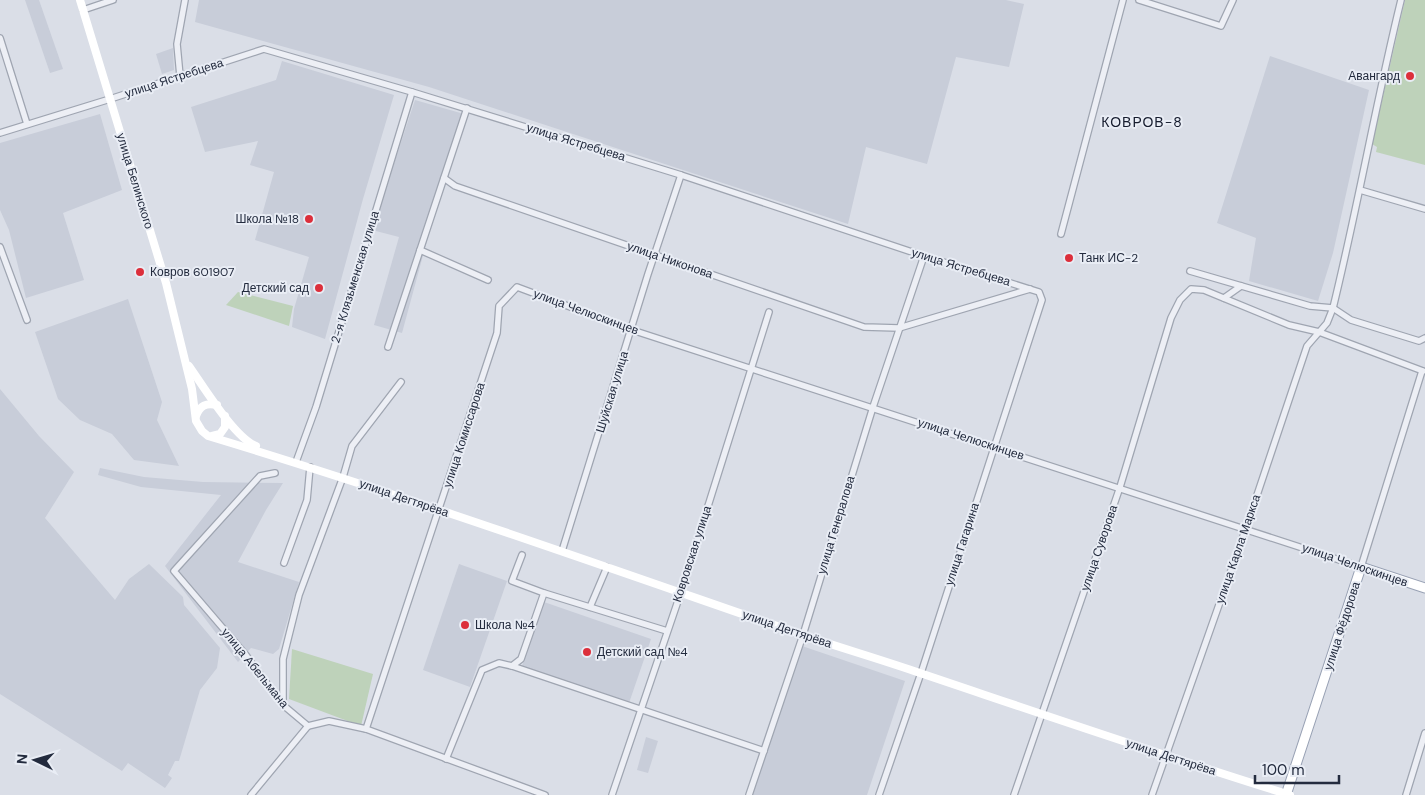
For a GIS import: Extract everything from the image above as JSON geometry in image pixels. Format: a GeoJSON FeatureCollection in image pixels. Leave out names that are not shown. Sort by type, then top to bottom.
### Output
{"type":"FeatureCollection","features":[{"type":"Feature","properties":{"kind":"main road","name":"улица Белинского"},"geometry":{"type":"LineString","coordinates":[[80,0],[166,282],[192,389],[195,417],[202,431],[208,436]]}},
{"type":"Feature","properties":{"kind":"main road","name":"улица Белинского"},"geometry":{"type":"LineString","coordinates":[[186,363],[224,415],[247,442],[285,459]]}},
{"type":"Feature","properties":{"kind":"main road"},"geometry":{"type":"LineString","coordinates":[[195,417],[202,406],[208,404],[217,405]]}},
{"type":"Feature","properties":{"kind":"main road"},"geometry":{"type":"LineString","coordinates":[[208,436],[220,434],[226,427],[224,415]]}},
{"type":"Feature","properties":{"kind":"main road"},"geometry":{"type":"LineString","coordinates":[[208,436],[285,459]]}},
{"type":"Feature","properties":{"kind":"main road","name":"улица Дегтярёва"},"geometry":{"type":"LineString","coordinates":[[285,459],[562,551],[1041,715],[1287,795]]}},
{"type":"Feature","properties":{"kind":"main road","name":"улица Челюскинцев"},"geometry":{"type":"LineString","coordinates":[[1361,567],[1425,588]]}},
{"type":"Feature","properties":{"kind":"main road","name":"улица Фёдорова"},"geometry":{"type":"LineString","coordinates":[[1287,795],[1361,567]]}},
{"type":"Feature","properties":{"kind":"street"},"geometry":{"type":"LineString","coordinates":[[83,10],[113,0]]}},
{"type":"Feature","properties":{"kind":"street"},"geometry":{"type":"LineString","coordinates":[[180,76],[177,44],[185,0]]}},
{"type":"Feature","properties":{"kind":"street"},"geometry":{"type":"LineString","coordinates":[[1061,234],[1123,0]]}},
{"type":"Feature","properties":{"kind":"street"},"geometry":{"type":"LineString","coordinates":[[1139,0],[1221,26],[1233,0]]}},
{"type":"Feature","properties":{"kind":"street","name":"улица Карла Маркса"},"geometry":{"type":"LineString","coordinates":[[1152,795],[1246,528],[1307,346],[1327,324],[1334,308],[1360,190],[1382,76],[1401,0]]}},
{"type":"Feature","properties":{"kind":"street"},"geometry":{"type":"LineString","coordinates":[[0,38],[27,124]]}},
{"type":"Feature","properties":{"kind":"street","name":"улица Ястребцева"},"geometry":{"type":"LineString","coordinates":[[0,132],[110,99],[264,49],[467,108],[681,175],[924,256],[1040,292]]}},
{"type":"Feature","properties":{"kind":"street","name":"2-я Клязьменская улица"},"geometry":{"type":"LineString","coordinates":[[296,462],[316,407],[412,92]]}},
{"type":"Feature","properties":{"kind":"street"},"geometry":{"type":"LineString","coordinates":[[388,347],[467,108]]}},
{"type":"Feature","properties":{"kind":"street","name":"Шуйская улица"},"geometry":{"type":"LineString","coordinates":[[562,551],[654,254],[681,175]]}},
{"type":"Feature","properties":{"kind":"street","name":"улица Никонова"},"geometry":{"type":"LineString","coordinates":[[444,178],[455,186],[864,327],[899,328],[1031,289]]}},
{"type":"Feature","properties":{"kind":"street"},"geometry":{"type":"LineString","coordinates":[[1360,190],[1425,209]]}},
{"type":"Feature","properties":{"kind":"street"},"geometry":{"type":"LineString","coordinates":[[0,248],[27,320]]}},
{"type":"Feature","properties":{"kind":"street"},"geometry":{"type":"LineString","coordinates":[[420,250],[488,280]]}},
{"type":"Feature","properties":{"kind":"street","name":"улица Генералова"},"geometry":{"type":"LineString","coordinates":[[749,795],[803,635],[873,407],[924,256]]}},
{"type":"Feature","properties":{"kind":"street"},"geometry":{"type":"LineString","coordinates":[[1190,271],[1310,306],[1334,308],[1351,320],[1419,341],[1425,338]]}},
{"type":"Feature","properties":{"kind":"street"},"geometry":{"type":"LineString","coordinates":[[1224,298],[1241,286]]}},
{"type":"Feature","properties":{"kind":"street","name":"улица Челюскинцев"},"geometry":{"type":"LineString","coordinates":[[517,287],[632,330],[994,446],[1361,567]]}},
{"type":"Feature","properties":{"kind":"street","name":"улица Комиссарова"},"geometry":{"type":"LineString","coordinates":[[366,729],[497,333],[499,306],[517,287]]}},
{"type":"Feature","properties":{"kind":"street","name":"улица Суворова"},"geometry":{"type":"LineString","coordinates":[[1014,795],[1120,488],[1163,341],[1175,307],[1191,289],[1204,290],[1224,298]]}},
{"type":"Feature","properties":{"kind":"street","name":"улица Гагарина"},"geometry":{"type":"LineString","coordinates":[[879,795],[1042,300],[1040,292]]}},
{"type":"Feature","properties":{"kind":"street"},"geometry":{"type":"LineString","coordinates":[[1224,298],[1289,326],[1319,332],[1423,371]]}},
{"type":"Feature","properties":{"kind":"street","name":"Ковровская улица"},"geometry":{"type":"LineString","coordinates":[[612,795],[681,592],[769,312]]}},
{"type":"Feature","properties":{"kind":"street","name":"улица Фёдорова"},"geometry":{"type":"LineString","coordinates":[[1361,567],[1423,371]]}},
{"type":"Feature","properties":{"kind":"street"},"geometry":{"type":"LineString","coordinates":[[283,705],[282,659],[299,595],[343,477],[352,446],[401,382]]}},
{"type":"Feature","properties":{"kind":"street"},"geometry":{"type":"LineString","coordinates":[[284,563],[307,500],[310,467]]}},
{"type":"Feature","properties":{"kind":"street","name":"улица Абельмана"},"geometry":{"type":"LineString","coordinates":[[275,473],[260,476],[174,571],[245,654],[283,705],[308,726]]}},
{"type":"Feature","properties":{"kind":"street"},"geometry":{"type":"LineString","coordinates":[[522,554],[512,581],[544,593],[667,631]]}},
{"type":"Feature","properties":{"kind":"street"},"geometry":{"type":"LineString","coordinates":[[590,607],[607,567]]}},
{"type":"Feature","properties":{"kind":"street"},"geometry":{"type":"LineString","coordinates":[[512,666],[521,659],[544,593]]}},
{"type":"Feature","properties":{"kind":"street"},"geometry":{"type":"LineString","coordinates":[[446,759],[482,670],[499,663],[764,751]]}},
{"type":"Feature","properties":{"kind":"street"},"geometry":{"type":"LineString","coordinates":[[251,795],[308,726],[329,721],[366,729],[545,795]]}},
{"type":"Feature","properties":{"kind":"street"},"geometry":{"type":"LineString","coordinates":[[1406,795],[1425,733]]}},
{"type":"Feature","properties":{"kind":"shaded area"},"geometry":{"type":"Polygon","coordinates":[[[25,0],[39,0],[63,69],[50,73],[25,0]]]}},
{"type":"Feature","properties":{"kind":"shaded area"},"geometry":{"type":"Polygon","coordinates":[[[199,0],[1006,0],[1024,4],[1009,67],[956,57],[927,164],[866,147],[848,224],[429,87],[195,22],[199,0]]]}},
{"type":"Feature","properties":{"kind":"shaded area"},"geometry":{"type":"Polygon","coordinates":[[[173,48],[174,70],[162,74],[156,54],[173,48]]]}},
{"type":"Feature","properties":{"kind":"shaded area"},"geometry":{"type":"Polygon","coordinates":[[[1270,56],[1369,90],[1333,253],[1318,301],[1249,281],[1256,238],[1217,223],[1270,56]]]}},
{"type":"Feature","properties":{"kind":"shaded area"},"geometry":{"type":"Polygon","coordinates":[[[282,61],[394,95],[363,199],[325,339],[292,327],[294,309],[309,257],[255,240],[274,172],[250,165],[258,141],[205,152],[191,107],[276,80],[282,61]]]}},
{"type":"Feature","properties":{"kind":"shaded area"},"geometry":{"type":"Polygon","coordinates":[[[415,100],[464,114],[444,178],[402,333],[374,325],[399,237],[372,230],[415,100]]]}},
{"type":"Feature","properties":{"kind":"shaded area"},"geometry":{"type":"Polygon","coordinates":[[[100,114],[122,190],[63,213],[84,280],[26,298],[9,230],[0,210],[0,143],[100,114]]]}},
{"type":"Feature","properties":{"kind":"shaded area"},"geometry":{"type":"Polygon","coordinates":[[[128,299],[162,402],[157,420],[179,466],[134,460],[112,434],[80,420],[58,399],[35,332],[128,299]]]}},
{"type":"Feature","properties":{"kind":"shaded area"},"geometry":{"type":"Polygon","coordinates":[[[0,389],[39,436],[74,472],[45,518],[115,600],[129,579],[149,564],[183,597],[184,605],[220,648],[217,668],[200,690],[179,761],[175,761],[168,775],[172,778],[165,788],[128,763],[122,771],[0,694],[0,389]]]}},
{"type":"Feature","properties":{"kind":"shaded area"},"geometry":{"type":"Polygon","coordinates":[[[100,468],[144,477],[203,482],[283,483],[238,562],[299,582],[279,649],[273,654],[251,648],[238,662],[165,566],[221,495],[141,487],[98,475],[100,468]]]}},
{"type":"Feature","properties":{"kind":"shaded area","name":"Школа №4"},"geometry":{"type":"Polygon","coordinates":[[[459,564],[507,581],[470,687],[423,670],[459,564]]]}},
{"type":"Feature","properties":{"kind":"shaded area","name":"Детский сад №4"},"geometry":{"type":"Polygon","coordinates":[[[544,602],[651,639],[629,703],[522,666],[544,602]]]}},
{"type":"Feature","properties":{"kind":"shaded area"},"geometry":{"type":"Polygon","coordinates":[[[802,646],[905,681],[867,795],[751,795],[802,646]]]}},
{"type":"Feature","properties":{"kind":"shaded area"},"geometry":{"type":"Polygon","coordinates":[[[646,737],[658,741],[648,773],[637,770],[646,737]]]}},
{"type":"Feature","properties":{"kind":"green space","name":"Авангард"},"geometry":{"type":"Polygon","coordinates":[[[1405,0],[1425,0],[1425,165],[1376,152],[1377,147],[1372,144],[1405,0]]]}},
{"type":"Feature","properties":{"kind":"green space"},"geometry":{"type":"Polygon","coordinates":[[[238,292],[293,306],[289,326],[226,305],[238,292]]]}},
{"type":"Feature","properties":{"kind":"green space"},"geometry":{"type":"Polygon","coordinates":[[[292,649],[373,674],[361,726],[289,699],[292,649]]]}},
{"type":"Feature","properties":{"kind":"place","name":"Авангард"},"geometry":{"type":"Point","coordinates":[1410,76]}},
{"type":"Feature","properties":{"kind":"place","name":"Школа №18"},"geometry":{"type":"Point","coordinates":[309,219]}},
{"type":"Feature","properties":{"kind":"place","name":"Танк ИС-2"},"geometry":{"type":"Point","coordinates":[1069,258]}},
{"type":"Feature","properties":{"kind":"place","name":"Ковров 601907"},"geometry":{"type":"Point","coordinates":[140,272]}},
{"type":"Feature","properties":{"kind":"place","name":"Детский сад"},"geometry":{"type":"Point","coordinates":[319,288]}},
{"type":"Feature","properties":{"kind":"place","name":"Школа №4"},"geometry":{"type":"Point","coordinates":[465,625]}},
{"type":"Feature","properties":{"kind":"place","name":"Детский сад №4"},"geometry":{"type":"Point","coordinates":[587,652]}},
{"type":"Feature","properties":{"kind":"district","name":"КОВРОВ-8"},"geometry":{"type":"Point","coordinates":[1142,122]}}]}
